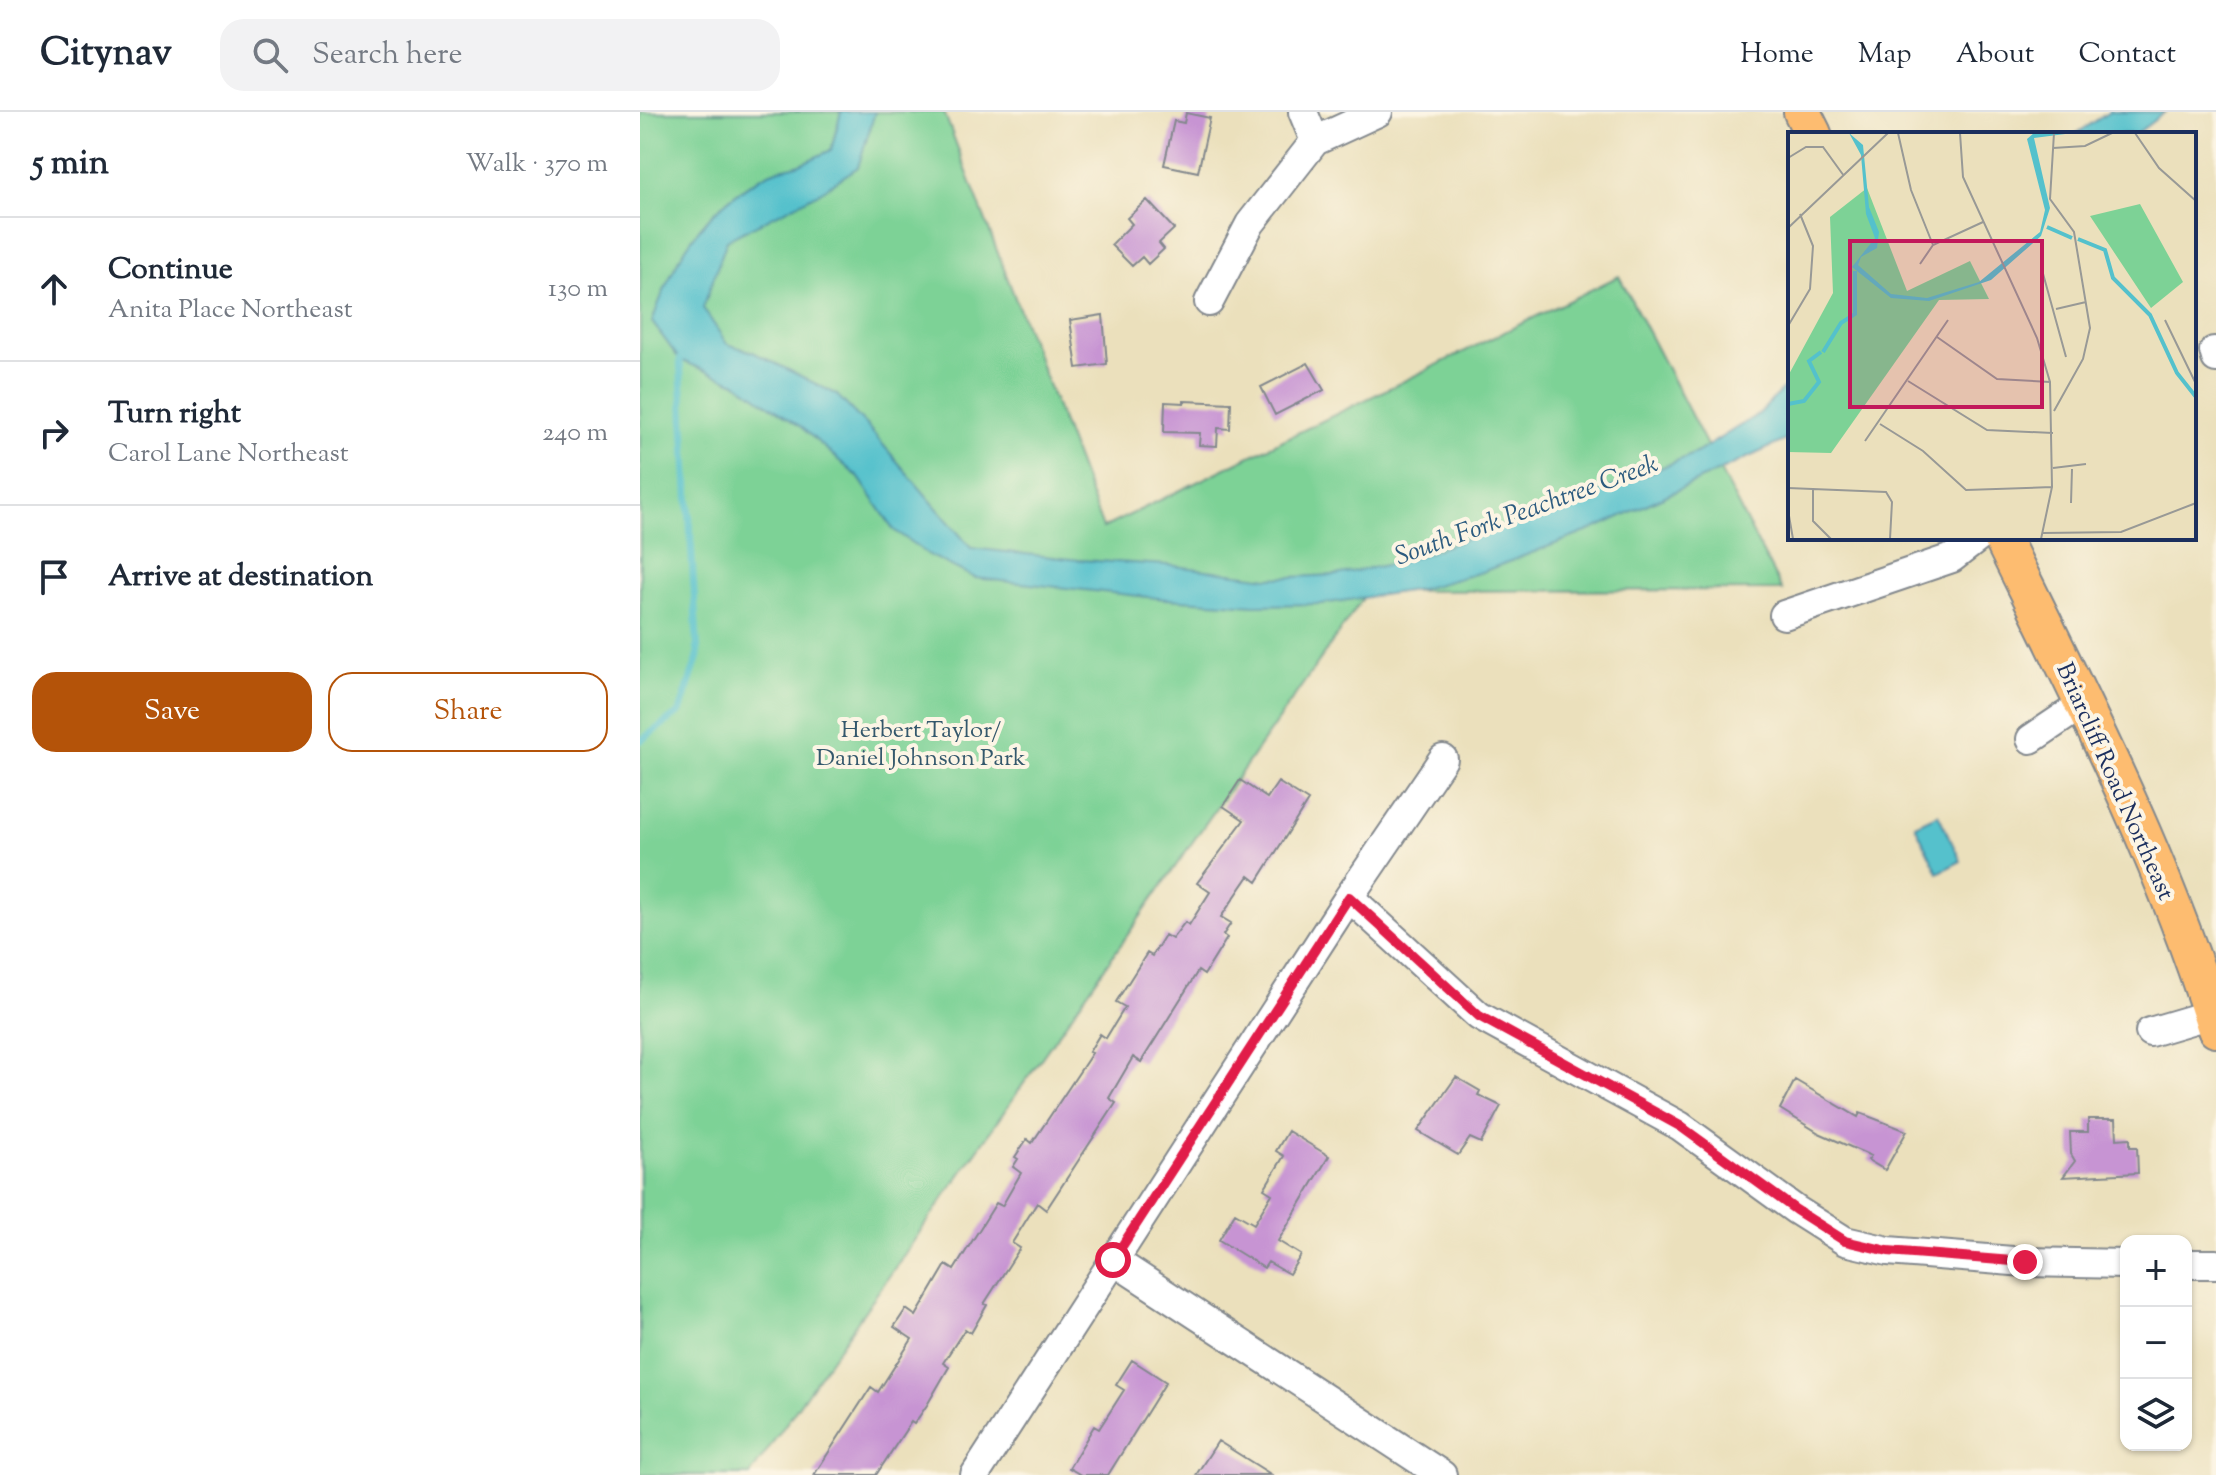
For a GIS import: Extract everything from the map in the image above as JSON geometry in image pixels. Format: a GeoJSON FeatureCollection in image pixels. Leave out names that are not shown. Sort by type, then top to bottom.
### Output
{"type":"FeatureCollection","features":[{"type":"Feature","properties":{"kind":"main road"},"geometry":{"type":"LineString","coordinates":[[1802,112],[1812,132]]}},
{"type":"Feature","properties":{"kind":"main road","name":"Briarcliff Road Northeast"},"geometry":{"type":"LineString","coordinates":[[2003,540],[2083,704],[2173,906],[2214,1022]]}},
{"type":"Feature","properties":{"kind":"street"},"geometry":{"type":"LineString","coordinates":[[1303,112],[1315,141]]}},
{"type":"Feature","properties":{"kind":"street"},"geometry":{"type":"LineString","coordinates":[[1209,302],[1250,224],[1315,141],[1378,112]]}},
{"type":"Feature","properties":{"kind":"street"},"geometry":{"type":"LineString","coordinates":[[1784,615],[1952,558],[1975,540]]}},
{"type":"Feature","properties":{"kind":"street"},"geometry":{"type":"LineString","coordinates":[[2031,739],[2083,704]]}},
{"type":"Feature","properties":{"kind":"street"},"geometry":{"type":"LineString","coordinates":[[975,1475],[1349,897],[1443,759]]}},
{"type":"Feature","properties":{"kind":"street"},"geometry":{"type":"LineString","coordinates":[[1349,897],[1479,1016],[1680,1126],[1796,1210],[1845,1241],[1888,1251],[2009,1261],[2120,1264]]}},
{"type":"Feature","properties":{"kind":"street"},"geometry":{"type":"LineString","coordinates":[[2150,1032],[2214,1022]]}},
{"type":"Feature","properties":{"kind":"street"},"geometry":{"type":"LineString","coordinates":[[1113,1260],[1442,1475]]}},
{"type":"Feature","properties":{"kind":"street"},"geometry":{"type":"LineString","coordinates":[[2192,1264],[2216,1264]]}},
{"type":"Feature","properties":{"kind":"green space","name":"Herbert Taylor/ Daniel Johnson Park"},"geometry":{"type":"Polygon","coordinates":[[[640,112],[944,112],[1103,528],[1619,276],[1782,590],[1368,591],[750,1475],[640,1475],[640,112]]]}},
{"type":"Feature","properties":{"kind":"water"},"geometry":{"type":"Polygon","coordinates":[[[841,112],[875,112],[858,167],[817,194],[727,240],[703,308],[727,344],[753,352],[836,394],[971,548],[1079,560],[1167,565],[1269,578],[1336,575],[1401,562],[1634,479],[1698,452],[1760,413],[1788,383],[1788,439],[1594,529],[1482,572],[1421,589],[1322,604],[1255,605],[1166,599],[975,578],[929,555],[894,530],[859,478],[801,427],[738,384],[680,360],[652,322],[682,255],[694,236],[725,202],[767,174],[831,150],[841,112]]]}},
{"type":"Feature","properties":{"kind":"water"},"geometry":{"type":"Polygon","coordinates":[[[2109,112],[2165,112],[2139,132],[2079,132],[2109,112]]]}},
{"type":"Feature","properties":{"kind":"water"},"geometry":{"type":"Polygon","coordinates":[[[1938,814],[1961,861],[1938,873],[1915,825],[1938,814]]]}},
{"type":"Feature","properties":{"kind":"building"},"geometry":{"type":"Polygon","coordinates":[[[1186,113],[1210,118],[1198,172],[1164,165],[1174,121],[1184,123],[1186,113]]]}},
{"type":"Feature","properties":{"kind":"building"},"geometry":{"type":"Polygon","coordinates":[[[1147,200],[1174,229],[1159,243],[1164,249],[1148,264],[1142,257],[1132,266],[1111,245],[1132,224],[1127,218],[1147,200]]]}},
{"type":"Feature","properties":{"kind":"building"},"geometry":{"type":"Polygon","coordinates":[[[1103,315],[1107,364],[1077,368],[1070,320],[1103,315]]]}},
{"type":"Feature","properties":{"kind":"building"},"geometry":{"type":"Polygon","coordinates":[[[1308,363],[1324,390],[1275,415],[1261,387],[1308,363]]]}},
{"type":"Feature","properties":{"kind":"building"},"geometry":{"type":"Polygon","coordinates":[[[1165,402],[1231,403],[1230,429],[1218,428],[1217,446],[1199,445],[1200,433],[1164,432],[1165,402]]]}},
{"type":"Feature","properties":{"kind":"building"},"geometry":{"type":"Polygon","coordinates":[[[1240,780],[1267,798],[1278,782],[1308,801],[1257,882],[1249,876],[1221,917],[1231,923],[1223,935],[1227,938],[1204,975],[1198,971],[1141,1062],[1133,1057],[1109,1098],[1116,1103],[1046,1210],[1037,1203],[1012,1243],[1020,1248],[984,1304],[987,1305],[971,1333],[965,1329],[943,1363],[949,1367],[927,1405],[914,1424],[911,1422],[876,1475],[814,1475],[871,1387],[878,1392],[912,1339],[894,1327],[906,1309],[916,1316],[946,1265],[954,1270],[996,1203],[1002,1206],[1021,1173],[1013,1167],[1018,1159],[1015,1157],[1027,1139],[1032,1143],[1092,1053],[1089,1052],[1100,1034],[1106,1038],[1125,1007],[1116,1002],[1147,953],[1152,956],[1165,935],[1172,939],[1185,922],[1189,925],[1210,892],[1197,883],[1244,820],[1223,806],[1240,780]]]}},
{"type":"Feature","properties":{"kind":"building"},"geometry":{"type":"Polygon","coordinates":[[[1456,1077],[1480,1091],[1478,1095],[1501,1106],[1481,1143],[1470,1138],[1458,1155],[1418,1131],[1456,1077]]]}},
{"type":"Feature","properties":{"kind":"building"},"geometry":{"type":"Polygon","coordinates":[[[1795,1080],[1858,1117],[1860,1113],[1907,1131],[1885,1170],[1868,1160],[1871,1156],[1819,1133],[1780,1109],[1795,1080]]]}},
{"type":"Feature","properties":{"kind":"building"},"geometry":{"type":"Polygon","coordinates":[[[2088,1119],[2116,1119],[2117,1139],[2130,1138],[2130,1147],[2137,1147],[2138,1173],[2063,1177],[2075,1161],[2071,1154],[2070,1132],[2088,1132],[2088,1119]]]}},
{"type":"Feature","properties":{"kind":"building"},"geometry":{"type":"Polygon","coordinates":[[[1288,1131],[1329,1156],[1278,1241],[1301,1255],[1289,1274],[1268,1262],[1264,1268],[1219,1240],[1235,1213],[1254,1224],[1272,1194],[1264,1189],[1284,1156],[1276,1151],[1288,1131]]]}},
{"type":"Feature","properties":{"kind":"building"},"geometry":{"type":"Polygon","coordinates":[[[1132,1360],[1166,1382],[1108,1475],[1081,1475],[1069,1468],[1094,1426],[1099,1429],[1124,1390],[1116,1385],[1132,1360]]]}},
{"type":"Feature","properties":{"kind":"building"},"geometry":{"type":"Polygon","coordinates":[[[1218,1441],[1272,1475],[1196,1475],[1218,1441]]]}},
{"type":"Feature","properties":{"kind":"waterway"},"geometry":{"type":"LineString","coordinates":[[640,741],[680,712],[698,656],[680,360]]}},
{"type":"Feature","properties":{"kind":"route"},"geometry":{"type":"LineString","coordinates":[[1113,1260],[1349,897],[1479,1016],[1680,1126],[1796,1210],[1845,1241],[1888,1251],[2025,1262]]}},
{"type":"Feature","properties":{"kind":"water label","name":"South Fork Peachtree Creek"},"geometry":{"type":"Point","coordinates":[1526,509]}}]}
